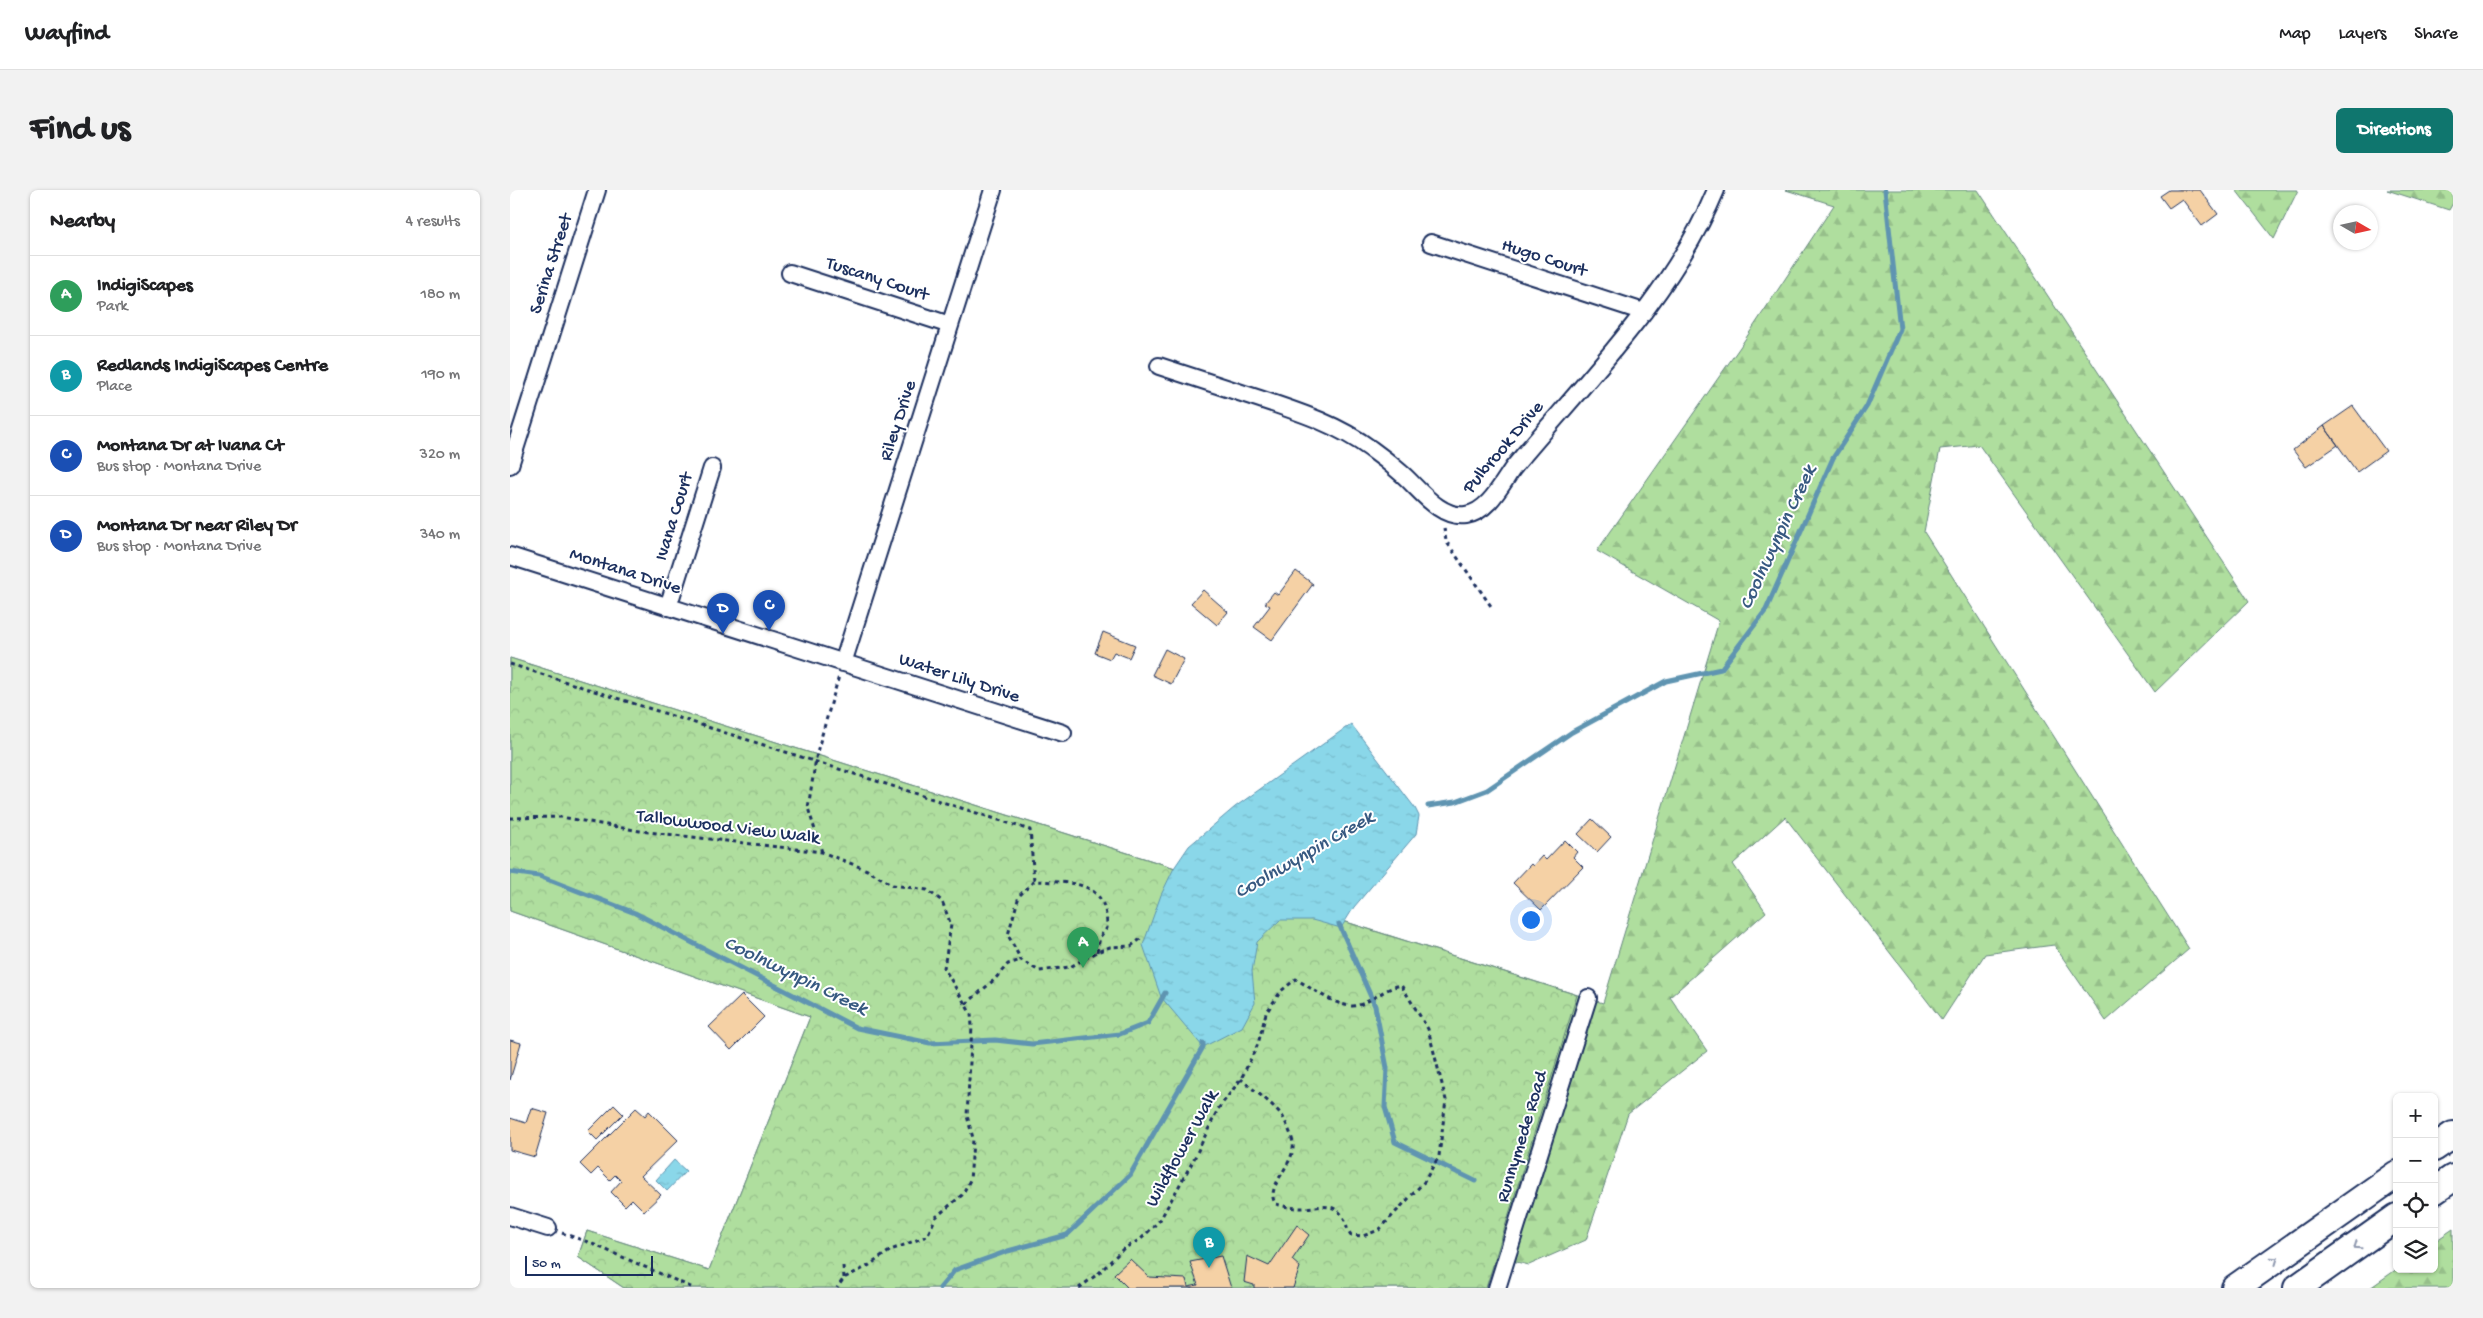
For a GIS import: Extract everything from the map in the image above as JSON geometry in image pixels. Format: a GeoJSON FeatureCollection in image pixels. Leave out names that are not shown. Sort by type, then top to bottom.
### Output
{"type":"FeatureCollection","features":[{"type":"Feature","properties":{"kind":"main road"},"geometry":{"type":"LineString","coordinates":[[2438,1145],[2453,1135]]}},
{"type":"Feature","properties":{"kind":"main road"},"geometry":{"type":"LineString","coordinates":[[2235,1288],[2393,1177]]}},
{"type":"Feature","properties":{"kind":"main road"},"geometry":{"type":"LineString","coordinates":[[2438,1188],[2453,1178]]}},
{"type":"Feature","properties":{"kind":"main road"},"geometry":{"type":"LineString","coordinates":[[2297,1288],[2393,1221]]}},
{"type":"Feature","properties":{"kind":"street","name":"Serina Street"},"geometry":{"type":"LineString","coordinates":[[510,465],[597,190]]}},
{"type":"Feature","properties":{"kind":"street","name":"Riley Drive"},"geometry":{"type":"LineString","coordinates":[[841,669],[993,190]]}},
{"type":"Feature","properties":{"kind":"street","name":"Pulbrook Drive"},"geometry":{"type":"LineString","coordinates":[[1447,513],[1465,516],[1480,510],[1644,312],[1706,213],[1716,190]]}},
{"type":"Feature","properties":{"kind":"street","name":"Hugo Court"},"geometry":{"type":"LineString","coordinates":[[1432,243],[1644,312]]}},
{"type":"Feature","properties":{"kind":"street","name":"Tuscany Court"},"geometry":{"type":"LineString","coordinates":[[790,273],[950,325]]}},
{"type":"Feature","properties":{"kind":"street"},"geometry":{"type":"LineString","coordinates":[[1159,366],[1316,418],[1345,432],[1370,448],[1402,473],[1428,499],[1447,513]]}},
{"type":"Feature","properties":{"kind":"street","name":"Ivana Court"},"geometry":{"type":"LineString","coordinates":[[668,607],[712,468]]}},
{"type":"Feature","properties":{"kind":"street","name":"Montana Drive"},"geometry":{"type":"LineString","coordinates":[[510,556],[668,607],[841,669]]}},
{"type":"Feature","properties":{"kind":"street","name":"Water Lily Drive"},"geometry":{"type":"LineString","coordinates":[[841,669],[1063,733]]}},
{"type":"Feature","properties":{"kind":"street","name":"Runnymede Road"},"geometry":{"type":"LineString","coordinates":[[1497,1288],[1588,998]]}},
{"type":"Feature","properties":{"kind":"street"},"geometry":{"type":"LineString","coordinates":[[510,1216],[548,1228]]}},
{"type":"Feature","properties":{"kind":"path"},"geometry":{"type":"LineString","coordinates":[[1447,513],[1444,530],[1446,541],[1493,609]]}},
{"type":"Feature","properties":{"kind":"path"},"geometry":{"type":"LineString","coordinates":[[510,664],[1030,830],[1034,881],[1019,896],[1008,935],[1021,960],[1039,971],[1070,967],[1097,952],[1110,947],[1131,946],[1142,938]]}},
{"type":"Feature","properties":{"kind":"path"},"geometry":{"type":"LineString","coordinates":[[822,852],[808,808],[815,761],[841,669]]}},
{"type":"Feature","properties":{"kind":"path","name":"Tallowwood View Walk"},"geometry":{"type":"LineString","coordinates":[[510,818],[561,817],[640,831],[822,852],[867,870],[893,885],[927,890],[942,901],[951,925],[944,968],[971,1014],[967,1116],[973,1138],[970,1180],[962,1195],[936,1217],[927,1236],[891,1250],[844,1278],[837,1288]]}},
{"type":"Feature","properties":{"kind":"path"},"geometry":{"type":"LineString","coordinates":[[1034,881],[1084,886],[1101,897],[1107,912],[1107,928],[1100,938],[1097,952]]}},
{"type":"Feature","properties":{"kind":"path"},"geometry":{"type":"LineString","coordinates":[[966,1004],[994,980],[1008,964],[1021,960]]}},
{"type":"Feature","properties":{"kind":"path","name":"Wildflower Walk"},"geometry":{"type":"LineString","coordinates":[[1079,1288],[1099,1273],[1123,1249],[1140,1239],[1160,1220],[1193,1161],[1218,1109],[1241,1080],[1258,1044],[1266,1013],[1281,991],[1296,979],[1328,999],[1351,1007],[1360,1005],[1386,988],[1400,985],[1428,1029],[1446,1100],[1439,1156],[1433,1168],[1394,1216],[1379,1230],[1363,1236],[1351,1235],[1345,1228],[1344,1217],[1337,1210],[1325,1205],[1299,1208],[1276,1204],[1272,1200],[1272,1192],[1288,1164],[1294,1145],[1283,1117],[1241,1080]]}},
{"type":"Feature","properties":{"kind":"path"},"geometry":{"type":"LineString","coordinates":[[548,1228],[588,1242],[693,1288]]}},
{"type":"Feature","properties":{"kind":"path"},"geometry":{"type":"LineString","coordinates":[[843,1266],[844,1278]]}},
{"type":"Feature","properties":{"kind":"green space"},"geometry":{"type":"Polygon","coordinates":[[[1786,190],[1978,190],[2249,601],[2155,692],[1979,445],[1940,449],[1924,532],[2189,949],[2106,1021],[2054,945],[1985,954],[1942,1020],[1785,817],[1733,864],[1766,912],[1670,997],[1707,1051],[1628,1114],[1586,1240],[1529,1265],[1496,1257],[1486,1288],[624,1288],[578,1257],[587,1231],[709,1270],[810,1017],[510,911],[510,658],[1603,1003],[1719,621],[1597,551],[1740,347],[1834,205],[1786,190]]]}},
{"type":"Feature","properties":{"kind":"green space"},"geometry":{"type":"Polygon","coordinates":[[[2236,190],[2298,190],[2274,239],[2236,190]]]}},
{"type":"Feature","properties":{"kind":"green space"},"geometry":{"type":"Polygon","coordinates":[[[2387,190],[2453,190],[2453,203],[2449,210],[2387,190]]]}},
{"type":"Feature","properties":{"kind":"green space"},"geometry":{"type":"Polygon","coordinates":[[[510,658],[1577,995],[1486,1288],[624,1288],[578,1257],[587,1231],[709,1270],[810,1017],[510,911],[510,658]]]}},
{"type":"Feature","properties":{"kind":"green space"},"geometry":{"type":"Polygon","coordinates":[[[2453,1229],[2453,1288],[2370,1288],[2393,1272],[2438,1273],[2438,1239],[2453,1229]]]}},
{"type":"Feature","properties":{"kind":"water"},"geometry":{"type":"Polygon","coordinates":[[[1351,724],[1415,808],[1419,816],[1416,834],[1354,907],[1341,928],[1312,920],[1280,920],[1257,942],[1252,971],[1255,1003],[1242,1027],[1203,1047],[1161,997],[1143,945],[1161,895],[1174,868],[1189,846],[1235,807],[1351,724]]]}},
{"type":"Feature","properties":{"kind":"water"},"geometry":{"type":"Polygon","coordinates":[[[674,1160],[686,1171],[667,1191],[656,1180],[674,1160]]]}},
{"type":"Feature","properties":{"kind":"building"},"geometry":{"type":"Polygon","coordinates":[[[2169,190],[2200,190],[2218,214],[2202,226],[2182,199],[2169,208],[2160,196],[2169,190]]]}},
{"type":"Feature","properties":{"kind":"building"},"geometry":{"type":"Polygon","coordinates":[[[2353,406],[2386,451],[2357,472],[2324,426],[2353,406]]]}},
{"type":"Feature","properties":{"kind":"building"},"geometry":{"type":"Polygon","coordinates":[[[2324,426],[2338,445],[2306,467],[2293,450],[2324,426]]]}},
{"type":"Feature","properties":{"kind":"building"},"geometry":{"type":"Polygon","coordinates":[[[1296,571],[1313,584],[1272,640],[1254,627],[1270,606],[1265,603],[1274,592],[1278,595],[1296,571]]]}},
{"type":"Feature","properties":{"kind":"building"},"geometry":{"type":"Polygon","coordinates":[[[1203,590],[1228,612],[1217,625],[1191,603],[1203,590]]]}},
{"type":"Feature","properties":{"kind":"building"},"geometry":{"type":"Polygon","coordinates":[[[1103,632],[1135,645],[1129,658],[1114,652],[1110,659],[1095,653],[1103,632]]]}},
{"type":"Feature","properties":{"kind":"building"},"geometry":{"type":"Polygon","coordinates":[[[1165,649],[1184,659],[1171,684],[1152,675],[1165,649]]]}},
{"type":"Feature","properties":{"kind":"building"},"geometry":{"type":"Polygon","coordinates":[[[1592,819],[1611,837],[1597,852],[1578,834],[1592,819]]]}},
{"type":"Feature","properties":{"kind":"building"},"geometry":{"type":"Polygon","coordinates":[[[1565,840],[1577,852],[1573,857],[1583,867],[1541,910],[1513,883],[1531,864],[1533,866],[1542,856],[1546,860],[1565,840]]]}},
{"type":"Feature","properties":{"kind":"building"},"geometry":{"type":"Polygon","coordinates":[[[742,995],[764,1017],[731,1050],[709,1027],[742,995]]]}},
{"type":"Feature","properties":{"kind":"building"},"geometry":{"type":"Polygon","coordinates":[[[510,1040],[521,1043],[510,1080],[510,1040]]]}},
{"type":"Feature","properties":{"kind":"building"},"geometry":{"type":"Polygon","coordinates":[[[614,1105],[623,1114],[597,1140],[588,1131],[614,1105]]]}},
{"type":"Feature","properties":{"kind":"building"},"geometry":{"type":"Polygon","coordinates":[[[531,1108],[548,1113],[535,1157],[510,1150],[510,1118],[526,1123],[531,1108]]]}},
{"type":"Feature","properties":{"kind":"building"},"geometry":{"type":"Polygon","coordinates":[[[636,1108],[645,1116],[649,1111],[678,1140],[641,1176],[661,1195],[644,1211],[632,1199],[625,1206],[611,1192],[621,1181],[615,1175],[610,1180],[598,1168],[591,1175],[580,1164],[636,1108]]]}},
{"type":"Feature","properties":{"kind":"building"},"geometry":{"type":"Polygon","coordinates":[[[1297,1225],[1309,1235],[1292,1260],[1300,1267],[1293,1288],[1254,1288],[1254,1285],[1244,1282],[1247,1256],[1269,1266],[1297,1225]]]}},
{"type":"Feature","properties":{"kind":"building"},"geometry":{"type":"Polygon","coordinates":[[[1221,1256],[1231,1288],[1128,1288],[1114,1274],[1130,1259],[1149,1277],[1186,1279],[1188,1287],[1198,1285],[1190,1262],[1221,1256]]]}},
{"type":"Feature","properties":{"kind":"waterway","name":"Coolnwynpin Creek"},"geometry":{"type":"LineString","coordinates":[[1428,806],[1455,802],[1487,790],[1572,732],[1666,681],[1721,669],[1766,610],[1833,458],[1867,406],[1900,329],[1885,190]]}},
{"type":"Feature","properties":{"kind":"waterway","name":"Coolnwynpin Creek"},"geometry":{"type":"LineString","coordinates":[[510,872],[539,876],[635,913],[857,1028],[930,1043],[995,1040],[1032,1044],[1120,1034],[1148,1023],[1165,993]]}},
{"type":"Feature","properties":{"kind":"waterway"},"geometry":{"type":"LineString","coordinates":[[1339,924],[1375,1006],[1387,1068],[1385,1107],[1395,1142],[1475,1181]]}},
{"type":"Feature","properties":{"kind":"waterway","name":"Coolnwynpin Creek"},"geometry":{"type":"LineString","coordinates":[[940,1288],[955,1270],[1008,1251],[1067,1235],[1130,1175],[1203,1047],[1203,1043]]}},
{"type":"Feature","properties":{"kind":"place","name":"Montana Dr at Ivana Ct"},"geometry":{"type":"Point","coordinates":[769,631]}},
{"type":"Feature","properties":{"kind":"place","name":"Montana Dr near Riley Dr"},"geometry":{"type":"Point","coordinates":[723,634]}},
{"type":"Feature","properties":{"kind":"place","name":"IndigiScapes"},"geometry":{"type":"Point","coordinates":[1083,968]}},
{"type":"Feature","properties":{"kind":"place","name":"Redlands IndigiScapes Centre"},"geometry":{"type":"Point","coordinates":[1209,1268]}}]}
